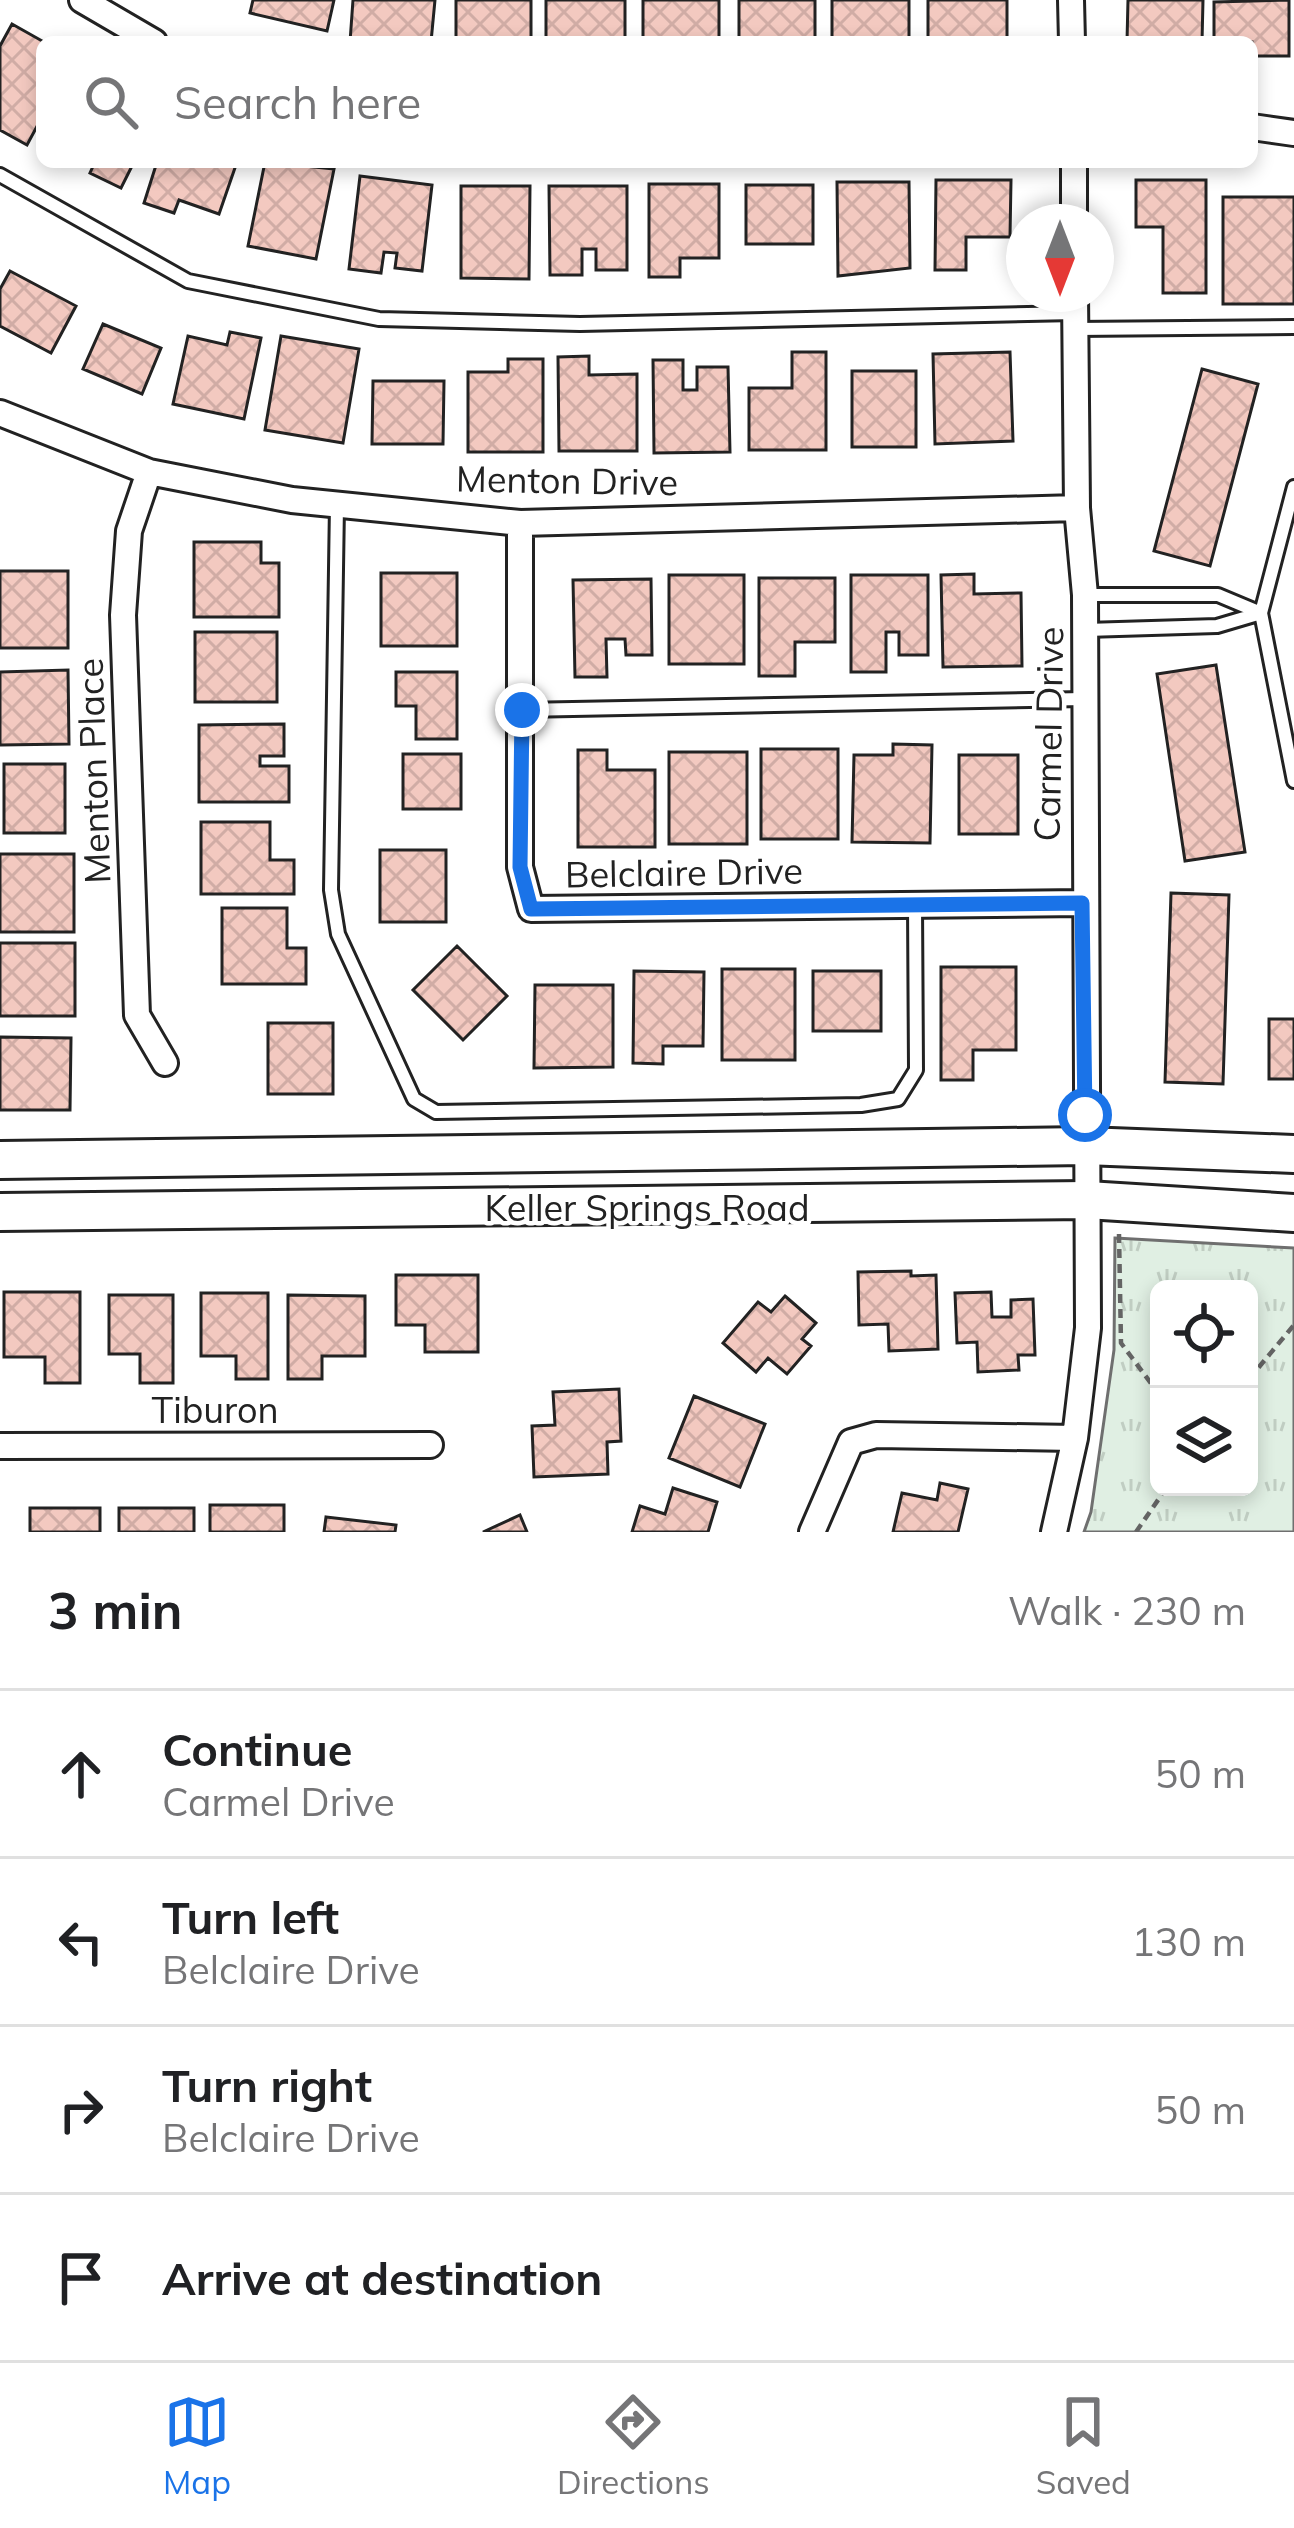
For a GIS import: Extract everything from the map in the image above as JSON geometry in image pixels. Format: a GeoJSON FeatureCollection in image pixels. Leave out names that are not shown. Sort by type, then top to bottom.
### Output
{"type":"FeatureCollection","features":[{"type":"Feature","properties":{"kind":"main road","name":"Keller Springs Road"},"geometry":{"type":"LineString","coordinates":[[0,1160],[1085,1146],[1294,1154]]}},
{"type":"Feature","properties":{"kind":"main road","name":"Keller Springs Road"},"geometry":{"type":"LineString","coordinates":[[0,1212],[1087,1200],[1294,1213]]}},
{"type":"Feature","properties":{"kind":"street"},"geometry":{"type":"LineString","coordinates":[[82,0],[144,36]]}},
{"type":"Feature","properties":{"kind":"street"},"geometry":{"type":"LineString","coordinates":[[1071,0],[1072,36]]}},
{"type":"Feature","properties":{"kind":"street"},"geometry":{"type":"LineString","coordinates":[[1258,128],[1294,133]]}},
{"type":"Feature","properties":{"kind":"street"},"geometry":{"type":"LineString","coordinates":[[1074,168],[1074,204]]}},
{"type":"Feature","properties":{"kind":"street","name":"Carmel Drive"},"geometry":{"type":"LineString","coordinates":[[1054,1532],[1076,1438],[1088,1328],[1082,903],[1085,595],[1077,508],[1075,312]]}},
{"type":"Feature","properties":{"kind":"street","name":"Menton Drive"},"geometry":{"type":"LineString","coordinates":[[0,413],[148,472],[337,505],[520,523],[1077,508]]}},
{"type":"Feature","properties":{"kind":"street","name":"Menton Place"},"geometry":{"type":"LineString","coordinates":[[148,472],[129,531],[123,615],[137,1015],[165,1063]]}},
{"type":"Feature","properties":{"kind":"street","name":"Belclaire Drive"},"geometry":{"type":"LineString","coordinates":[[520,523],[520,867],[531,909],[1082,903]]}},
{"type":"Feature","properties":{"kind":"street"},"geometry":{"type":"LineString","coordinates":[[812,1532],[851,1442],[876,1435],[1076,1438]]}},
{"type":"Feature","properties":{"kind":"street","name":"Tiburon"},"geometry":{"type":"LineString","coordinates":[[0,1446],[430,1445]]}},
{"type":"Feature","properties":{"kind":"lane"},"geometry":{"type":"LineString","coordinates":[[0,175],[188,280],[379,319],[580,324],[1075,312],[1294,327]]}},
{"type":"Feature","properties":{"kind":"lane"},"geometry":{"type":"LineString","coordinates":[[1294,487],[1261,613],[1294,782]]}},
{"type":"Feature","properties":{"kind":"lane"},"geometry":{"type":"LineString","coordinates":[[337,505],[331,890],[338,934],[414,1099],[436,1112],[861,1106],[898,1099],[916,1070],[915,905]]}},
{"type":"Feature","properties":{"kind":"lane"},"geometry":{"type":"LineString","coordinates":[[1085,595],[1217,596],[1261,613]]}},
{"type":"Feature","properties":{"kind":"lane"},"geometry":{"type":"LineString","coordinates":[[1085,630],[1217,626],[1261,613]]}},
{"type":"Feature","properties":{"kind":"lane"},"geometry":{"type":"LineString","coordinates":[[522,710],[1084,699]]}},
{"type":"Feature","properties":{"kind":"path"},"geometry":{"type":"LineString","coordinates":[[1119,1234],[1121,1343],[1155,1388]]}},
{"type":"Feature","properties":{"kind":"path"},"geometry":{"type":"LineString","coordinates":[[1258,1368],[1294,1325]]}},
{"type":"Feature","properties":{"kind":"path"},"geometry":{"type":"LineString","coordinates":[[1136,1532],[1161,1496]]}},
{"type":"Feature","properties":{"kind":"green space"},"geometry":{"type":"Polygon","coordinates":[[[1115,1238],[1294,1248],[1294,1532],[1084,1532],[1091,1512],[1114,1350],[1115,1238]]]}},
{"type":"Feature","properties":{"kind":"building"},"geometry":{"type":"Polygon","coordinates":[[[253,0],[334,0],[327,31],[250,13],[253,0]]]}},
{"type":"Feature","properties":{"kind":"building"},"geometry":{"type":"Polygon","coordinates":[[[353,0],[435,0],[432,36],[350,36],[353,0]]]}},
{"type":"Feature","properties":{"kind":"building"},"geometry":{"type":"Polygon","coordinates":[[[456,0],[531,0],[531,36],[456,36],[456,0]]]}},
{"type":"Feature","properties":{"kind":"building"},"geometry":{"type":"Polygon","coordinates":[[[546,0],[625,0],[625,36],[546,36],[546,0]]]}},
{"type":"Feature","properties":{"kind":"building"},"geometry":{"type":"Polygon","coordinates":[[[643,0],[719,0],[719,36],[643,36],[643,0]]]}},
{"type":"Feature","properties":{"kind":"building"},"geometry":{"type":"Polygon","coordinates":[[[739,0],[815,0],[815,36],[739,36],[739,0]]]}},
{"type":"Feature","properties":{"kind":"building"},"geometry":{"type":"Polygon","coordinates":[[[832,0],[909,0],[909,36],[832,36],[832,0]]]}},
{"type":"Feature","properties":{"kind":"building"},"geometry":{"type":"Polygon","coordinates":[[[928,0],[1007,0],[1007,36],[928,36],[928,0]]]}},
{"type":"Feature","properties":{"kind":"building"},"geometry":{"type":"Polygon","coordinates":[[[1128,0],[1203,0],[1202,36],[1127,36],[1128,0]]]}},
{"type":"Feature","properties":{"kind":"building"},"geometry":{"type":"Polygon","coordinates":[[[1289,0],[1289,56],[1258,56],[1258,36],[1214,36],[1214,2],[1289,0]]]}},
{"type":"Feature","properties":{"kind":"building"},"geometry":{"type":"Polygon","coordinates":[[[12,24],[36,38],[36,128],[27,145],[0,130],[0,46],[12,24]]]}},
{"type":"Feature","properties":{"kind":"building"},"geometry":{"type":"Polygon","coordinates":[[[92,168],[131,168],[121,188],[90,173],[92,168]]]}},
{"type":"Feature","properties":{"kind":"building"},"geometry":{"type":"Polygon","coordinates":[[[155,168],[235,168],[219,214],[179,200],[174,213],[144,203],[155,168]]]}},
{"type":"Feature","properties":{"kind":"building"},"geometry":{"type":"Polygon","coordinates":[[[264,168],[334,169],[316,259],[248,246],[264,168]]]}},
{"type":"Feature","properties":{"kind":"building"},"geometry":{"type":"Polygon","coordinates":[[[360,176],[432,185],[422,271],[395,268],[397,253],[384,252],[381,273],[349,269],[360,176]]]}},
{"type":"Feature","properties":{"kind":"building"},"geometry":{"type":"Polygon","coordinates":[[[936,180],[1011,180],[1006,237],[966,237],[966,270],[935,270],[936,180]]]}},
{"type":"Feature","properties":{"kind":"building"},"geometry":{"type":"Polygon","coordinates":[[[1136,180],[1206,180],[1206,293],[1163,293],[1163,227],[1136,227],[1136,180]]]}},
{"type":"Feature","properties":{"kind":"building"},"geometry":{"type":"Polygon","coordinates":[[[837,182],[909,182],[910,268],[838,276],[837,182]]]}},
{"type":"Feature","properties":{"kind":"building"},"geometry":{"type":"Polygon","coordinates":[[[649,184],[719,184],[719,258],[680,258],[680,277],[649,277],[649,184]]]}},
{"type":"Feature","properties":{"kind":"building"},"geometry":{"type":"Polygon","coordinates":[[[746,185],[813,185],[813,244],[746,244],[746,185]]]}},
{"type":"Feature","properties":{"kind":"building"},"geometry":{"type":"Polygon","coordinates":[[[461,186],[530,186],[529,279],[461,278],[461,186]]]}},
{"type":"Feature","properties":{"kind":"building"},"geometry":{"type":"Polygon","coordinates":[[[549,186],[627,186],[627,270],[596,270],[596,249],[582,249],[582,275],[550,275],[549,186]]]}},
{"type":"Feature","properties":{"kind":"building"},"geometry":{"type":"Polygon","coordinates":[[[1223,197],[1294,197],[1294,304],[1223,304],[1223,197]]]}},
{"type":"Feature","properties":{"kind":"building"},"geometry":{"type":"Polygon","coordinates":[[[10,271],[76,306],[51,353],[0,326],[0,289],[10,271]]]}},
{"type":"Feature","properties":{"kind":"building"},"geometry":{"type":"Polygon","coordinates":[[[103,324],[161,348],[142,394],[83,369],[103,324]]]}},
{"type":"Feature","properties":{"kind":"building"},"geometry":{"type":"Polygon","coordinates":[[[230,332],[261,338],[244,419],[173,404],[188,336],[227,345],[230,332]]]}},
{"type":"Feature","properties":{"kind":"building"},"geometry":{"type":"Polygon","coordinates":[[[281,336],[359,349],[343,443],[265,430],[281,336]]]}},
{"type":"Feature","properties":{"kind":"building"},"geometry":{"type":"Polygon","coordinates":[[[792,352],[826,352],[826,450],[749,450],[749,388],[792,388],[792,352]]]}},
{"type":"Feature","properties":{"kind":"building"},"geometry":{"type":"Polygon","coordinates":[[[1010,352],[1013,441],[935,444],[933,354],[1010,352]]]}},
{"type":"Feature","properties":{"kind":"building"},"geometry":{"type":"Polygon","coordinates":[[[589,356],[589,375],[637,374],[637,451],[559,451],[558,357],[589,356]]]}},
{"type":"Feature","properties":{"kind":"building"},"geometry":{"type":"Polygon","coordinates":[[[508,359],[543,359],[543,452],[468,452],[468,372],[508,372],[508,359]]]}},
{"type":"Feature","properties":{"kind":"building"},"geometry":{"type":"Polygon","coordinates":[[[653,360],[683,360],[683,390],[697,390],[697,367],[728,367],[730,452],[654,453],[653,360]]]}},
{"type":"Feature","properties":{"kind":"building"},"geometry":{"type":"Polygon","coordinates":[[[1202,369],[1258,384],[1210,566],[1154,551],[1202,369]]]}},
{"type":"Feature","properties":{"kind":"building"},"geometry":{"type":"Polygon","coordinates":[[[852,371],[916,371],[916,447],[852,447],[852,371]]]}},
{"type":"Feature","properties":{"kind":"building"},"geometry":{"type":"Polygon","coordinates":[[[373,381],[444,381],[443,444],[372,444],[373,381]]]}},
{"type":"Feature","properties":{"kind":"building"},"geometry":{"type":"Polygon","coordinates":[[[194,542],[261,542],[261,563],[279,563],[279,617],[194,617],[194,542]]]}},
{"type":"Feature","properties":{"kind":"building"},"geometry":{"type":"Polygon","coordinates":[[[0,571],[68,571],[68,648],[0,648],[0,571]]]}},
{"type":"Feature","properties":{"kind":"building"},"geometry":{"type":"Polygon","coordinates":[[[381,573],[457,573],[457,646],[381,646],[381,573]]]}},
{"type":"Feature","properties":{"kind":"building"},"geometry":{"type":"Polygon","coordinates":[[[974,574],[974,594],[1021,593],[1022,666],[943,667],[941,575],[974,574]]]}},
{"type":"Feature","properties":{"kind":"building"},"geometry":{"type":"Polygon","coordinates":[[[669,575],[744,575],[744,664],[669,664],[669,575]]]}},
{"type":"Feature","properties":{"kind":"building"},"geometry":{"type":"Polygon","coordinates":[[[851,575],[928,575],[928,655],[899,655],[899,632],[886,632],[886,672],[851,672],[851,575]]]}},
{"type":"Feature","properties":{"kind":"building"},"geometry":{"type":"Polygon","coordinates":[[[759,578],[835,578],[835,642],[795,642],[795,676],[759,676],[759,578]]]}},
{"type":"Feature","properties":{"kind":"building"},"geometry":{"type":"Polygon","coordinates":[[[651,579],[652,655],[626,655],[625,639],[606,639],[607,677],[575,677],[573,580],[651,579]]]}},
{"type":"Feature","properties":{"kind":"building"},"geometry":{"type":"Polygon","coordinates":[[[195,632],[277,632],[277,702],[195,702],[195,632]]]}},
{"type":"Feature","properties":{"kind":"building"},"geometry":{"type":"Polygon","coordinates":[[[1216,665],[1245,852],[1185,861],[1157,674],[1216,665]]]}},
{"type":"Feature","properties":{"kind":"building"},"geometry":{"type":"Polygon","coordinates":[[[68,670],[69,744],[0,745],[0,672],[68,670]]]}},
{"type":"Feature","properties":{"kind":"building"},"geometry":{"type":"Polygon","coordinates":[[[396,672],[457,672],[457,739],[416,739],[416,706],[396,706],[396,672]]]}},
{"type":"Feature","properties":{"kind":"building"},"geometry":{"type":"Polygon","coordinates":[[[284,724],[284,756],[260,756],[260,766],[289,766],[289,802],[199,802],[199,725],[284,724]]]}},
{"type":"Feature","properties":{"kind":"building"},"geometry":{"type":"Polygon","coordinates":[[[893,744],[932,745],[930,843],[852,842],[854,755],[893,755],[893,744]]]}},
{"type":"Feature","properties":{"kind":"building"},"geometry":{"type":"Polygon","coordinates":[[[761,749],[838,749],[838,839],[761,839],[761,749]]]}},
{"type":"Feature","properties":{"kind":"building"},"geometry":{"type":"Polygon","coordinates":[[[578,750],[607,750],[607,770],[655,770],[655,847],[578,847],[578,750]]]}},
{"type":"Feature","properties":{"kind":"building"},"geometry":{"type":"Polygon","coordinates":[[[669,752],[747,752],[747,844],[669,844],[669,752]]]}},
{"type":"Feature","properties":{"kind":"building"},"geometry":{"type":"Polygon","coordinates":[[[403,754],[461,754],[461,809],[403,809],[403,754]]]}},
{"type":"Feature","properties":{"kind":"building"},"geometry":{"type":"Polygon","coordinates":[[[959,755],[1018,755],[1018,834],[959,834],[959,755]]]}},
{"type":"Feature","properties":{"kind":"building"},"geometry":{"type":"Polygon","coordinates":[[[4,764],[65,764],[65,833],[4,833],[4,764]]]}},
{"type":"Feature","properties":{"kind":"building"},"geometry":{"type":"Polygon","coordinates":[[[201,822],[270,822],[270,860],[294,860],[294,894],[201,894],[201,822]]]}},
{"type":"Feature","properties":{"kind":"building"},"geometry":{"type":"Polygon","coordinates":[[[380,850],[446,850],[446,922],[380,922],[380,850]]]}},
{"type":"Feature","properties":{"kind":"building"},"geometry":{"type":"Polygon","coordinates":[[[0,854],[74,854],[74,932],[0,932],[0,854]]]}},
{"type":"Feature","properties":{"kind":"building"},"geometry":{"type":"Polygon","coordinates":[[[1171,893],[1229,895],[1223,1084],[1165,1082],[1171,893]]]}},
{"type":"Feature","properties":{"kind":"building"},"geometry":{"type":"Polygon","coordinates":[[[222,908],[287,908],[287,948],[306,948],[306,984],[222,984],[222,908]]]}},
{"type":"Feature","properties":{"kind":"building"},"geometry":{"type":"Polygon","coordinates":[[[0,943],[75,943],[75,1016],[0,1016],[0,943]]]}},
{"type":"Feature","properties":{"kind":"building"},"geometry":{"type":"Polygon","coordinates":[[[457,946],[507,996],[463,1040],[413,990],[457,946]]]}},
{"type":"Feature","properties":{"kind":"building"},"geometry":{"type":"Polygon","coordinates":[[[941,967],[1016,967],[1016,1050],[973,1050],[973,1080],[941,1080],[941,967]]]}},
{"type":"Feature","properties":{"kind":"building"},"geometry":{"type":"Polygon","coordinates":[[[722,969],[795,969],[795,1060],[722,1060],[722,969]]]}},
{"type":"Feature","properties":{"kind":"building"},"geometry":{"type":"Polygon","coordinates":[[[634,971],[704,972],[703,1046],[663,1046],[663,1064],[633,1063],[634,971]]]}},
{"type":"Feature","properties":{"kind":"building"},"geometry":{"type":"Polygon","coordinates":[[[813,971],[881,971],[881,1031],[813,1031],[813,971]]]}},
{"type":"Feature","properties":{"kind":"building"},"geometry":{"type":"Polygon","coordinates":[[[535,985],[613,985],[613,1067],[534,1068],[535,985]]]}},
{"type":"Feature","properties":{"kind":"building"},"geometry":{"type":"Polygon","coordinates":[[[1269,1019],[1294,1019],[1294,1079],[1269,1079],[1269,1019]]]}},
{"type":"Feature","properties":{"kind":"building"},"geometry":{"type":"Polygon","coordinates":[[[268,1023],[333,1023],[333,1094],[268,1094],[268,1023]]]}},
{"type":"Feature","properties":{"kind":"building"},"geometry":{"type":"Polygon","coordinates":[[[0,1037],[71,1038],[70,1110],[0,1110],[0,1037]]]}},
{"type":"Feature","properties":{"kind":"building"},"geometry":{"type":"Polygon","coordinates":[[[911,1271],[911,1276],[936,1275],[938,1349],[889,1351],[888,1324],[859,1325],[858,1272],[911,1271]]]}},
{"type":"Feature","properties":{"kind":"building"},"geometry":{"type":"Polygon","coordinates":[[[396,1275],[478,1275],[478,1352],[425,1352],[425,1325],[396,1325],[396,1275]]]}},
{"type":"Feature","properties":{"kind":"building"},"geometry":{"type":"Polygon","coordinates":[[[4,1292],[80,1292],[80,1383],[45,1383],[45,1357],[4,1357],[4,1292]]]}},
{"type":"Feature","properties":{"kind":"building"},"geometry":{"type":"Polygon","coordinates":[[[991,1292],[992,1317],[1011,1317],[1011,1300],[1033,1299],[1035,1355],[1018,1355],[1019,1370],[978,1372],[977,1342],[957,1343],[955,1293],[991,1292]]]}},
{"type":"Feature","properties":{"kind":"building"},"geometry":{"type":"Polygon","coordinates":[[[201,1293],[268,1293],[268,1379],[236,1379],[236,1356],[201,1356],[201,1293]]]}},
{"type":"Feature","properties":{"kind":"building"},"geometry":{"type":"Polygon","coordinates":[[[109,1295],[173,1295],[173,1383],[140,1383],[140,1354],[109,1354],[109,1295]]]}},
{"type":"Feature","properties":{"kind":"building"},"geometry":{"type":"Polygon","coordinates":[[[288,1295],[365,1296],[365,1356],[322,1356],[322,1379],[288,1379],[288,1295]]]}},
{"type":"Feature","properties":{"kind":"building"},"geometry":{"type":"Polygon","coordinates":[[[785,1296],[816,1323],[802,1339],[811,1346],[787,1374],[768,1358],[756,1372],[723,1343],[758,1302],[771,1312],[785,1296]]]}},
{"type":"Feature","properties":{"kind":"building"},"geometry":{"type":"Polygon","coordinates":[[[619,1389],[621,1441],[607,1442],[608,1474],[534,1477],[532,1426],[555,1425],[553,1392],[619,1389]]]}},
{"type":"Feature","properties":{"kind":"building"},"geometry":{"type":"Polygon","coordinates":[[[694,1396],[765,1424],[740,1487],[669,1458],[694,1396]]]}},
{"type":"Feature","properties":{"kind":"building"},"geometry":{"type":"Polygon","coordinates":[[[940,1483],[968,1489],[958,1532],[893,1532],[902,1493],[937,1500],[940,1483]]]}},
{"type":"Feature","properties":{"kind":"building"},"geometry":{"type":"Polygon","coordinates":[[[673,1488],[717,1502],[708,1532],[632,1532],[640,1506],[665,1514],[673,1488]]]}},
{"type":"Feature","properties":{"kind":"building"},"geometry":{"type":"Polygon","coordinates":[[[210,1505],[284,1505],[284,1532],[210,1532],[210,1505]]]}},
{"type":"Feature","properties":{"kind":"building"},"geometry":{"type":"Polygon","coordinates":[[[30,1508],[100,1508],[100,1532],[30,1532],[30,1508]]]}},
{"type":"Feature","properties":{"kind":"building"},"geometry":{"type":"Polygon","coordinates":[[[119,1508],[194,1508],[194,1532],[119,1532],[119,1508]]]}},
{"type":"Feature","properties":{"kind":"building"},"geometry":{"type":"Polygon","coordinates":[[[520,1515],[527,1532],[483,1532],[520,1515]]]}},
{"type":"Feature","properties":{"kind":"building"},"geometry":{"type":"Polygon","coordinates":[[[326,1517],[396,1525],[395,1532],[324,1532],[326,1517]]]}},
{"type":"Feature","properties":{"kind":"route"},"geometry":{"type":"LineString","coordinates":[[522,710],[520,867],[531,909],[1082,903],[1085,1115]]}}]}
